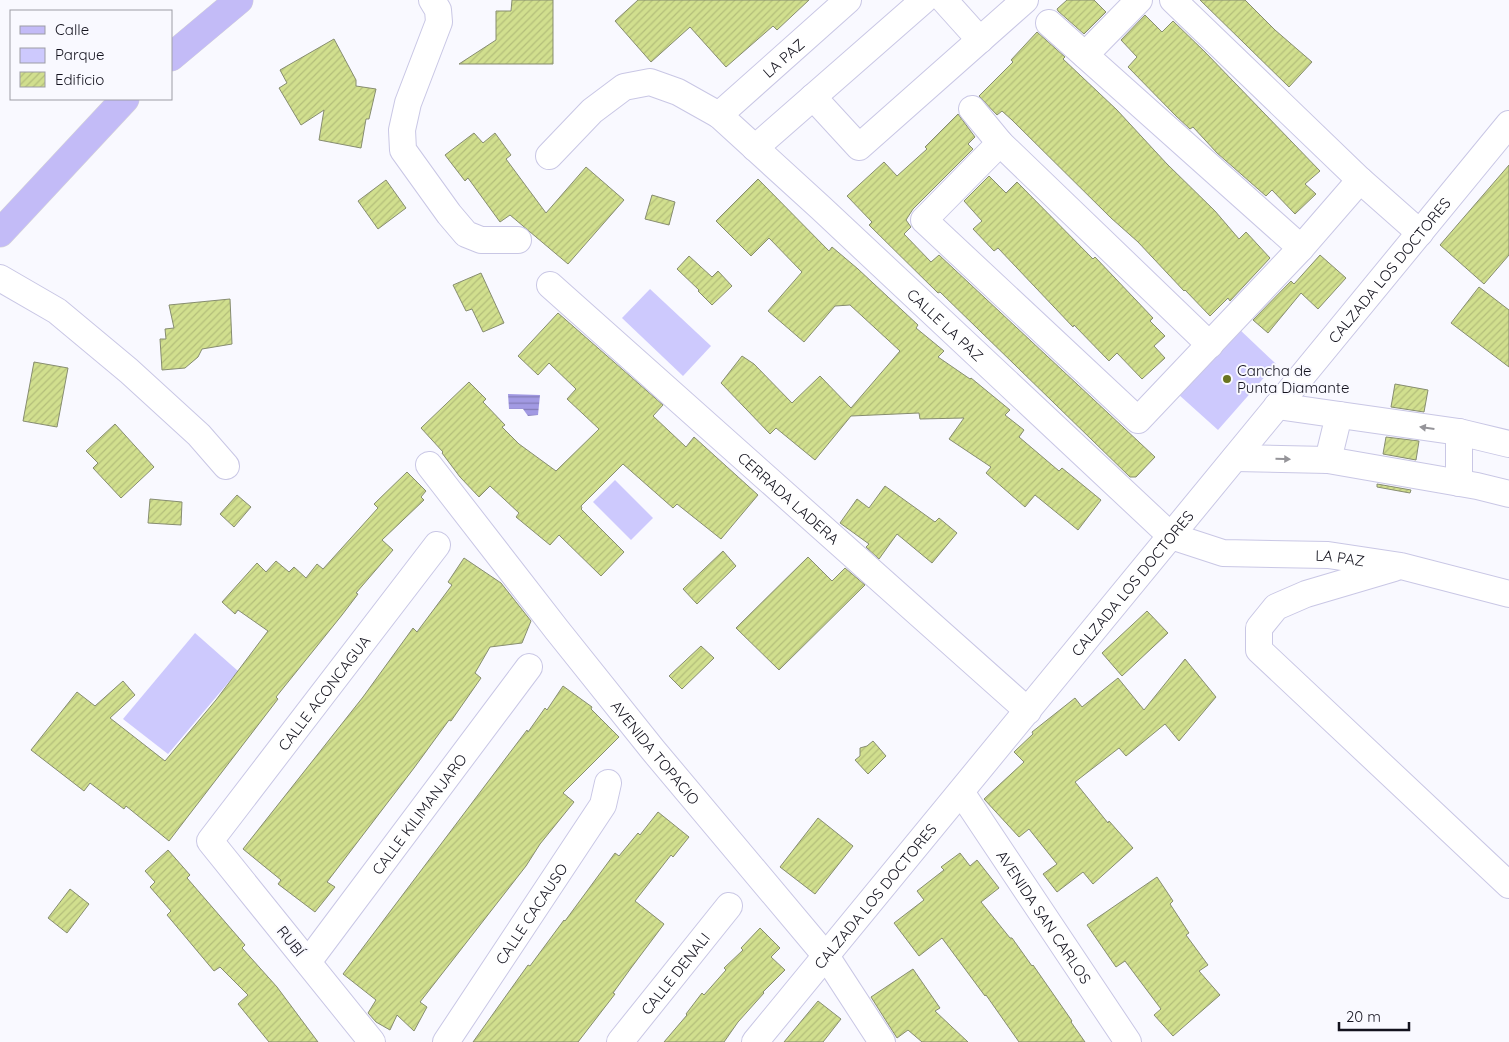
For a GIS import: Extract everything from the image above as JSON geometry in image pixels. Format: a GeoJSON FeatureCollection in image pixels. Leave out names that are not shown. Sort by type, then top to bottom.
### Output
{"type":"FeatureCollection","features":[{"type":"Feature","properties":{"kind":"main road"},"geometry":{"type":"LineString","coordinates":[[172,56],[238,0]]}},
{"type":"Feature","properties":{"kind":"main road"},"geometry":{"type":"LineString","coordinates":[[0,233],[124,100]]}},
{"type":"Feature","properties":{"kind":"street"},"geometry":{"type":"LineString","coordinates":[[432,0],[438,10],[439,22],[408,103],[402,130],[403,150],[448,214],[466,234],[481,240],[518,240]]}},
{"type":"Feature","properties":{"kind":"street","name":"LA PAZ"},"geometry":{"type":"LineString","coordinates":[[719,115],[848,0]]}},
{"type":"Feature","properties":{"kind":"street"},"geometry":{"type":"LineString","coordinates":[[755,148],[924,0]]}},
{"type":"Feature","properties":{"kind":"street"},"geometry":{"type":"LineString","coordinates":[[944,0],[980,40]]}},
{"type":"Feature","properties":{"kind":"street"},"geometry":{"type":"LineString","coordinates":[[813,97],[859,147],[1025,0]]}},
{"type":"Feature","properties":{"kind":"street"},"geometry":{"type":"LineString","coordinates":[[1085,55],[1139,0]]}},
{"type":"Feature","properties":{"kind":"street"},"geometry":{"type":"LineString","coordinates":[[1173,0],[1360,180],[1420,232]]}},
{"type":"Feature","properties":{"kind":"street"},"geometry":{"type":"LineString","coordinates":[[1049,22],[1301,248]]}},
{"type":"Feature","properties":{"kind":"street","name":"CALLE LA PAZ"},"geometry":{"type":"LineString","coordinates":[[549,156],[592,111],[624,87],[650,82],[678,92],[719,115],[1171,536]]}},
{"type":"Feature","properties":{"kind":"street"},"geometry":{"type":"LineString","coordinates":[[972,109],[1000,143],[1210,345]]}},
{"type":"Feature","properties":{"kind":"street","name":"CALZADA LOS DOCTORES"},"geometry":{"type":"LineString","coordinates":[[755,1042],[1509,124]]}},
{"type":"Feature","properties":{"kind":"street"},"geometry":{"type":"LineString","coordinates":[[1000,143],[924,220],[1138,420],[1301,248],[1360,180]]}},
{"type":"Feature","properties":{"kind":"street"},"geometry":{"type":"LineString","coordinates":[[0,278],[57,311],[108,353],[199,435],[226,466]]}},
{"type":"Feature","properties":{"kind":"street","name":"CERRADA LADERA"},"geometry":{"type":"LineString","coordinates":[[550,285],[1028,711]]}},
{"type":"Feature","properties":{"kind":"street"},"geometry":{"type":"LineString","coordinates":[[1277,406],[1459,432],[1509,444]]}},
{"type":"Feature","properties":{"kind":"street"},"geometry":{"type":"LineString","coordinates":[[1328,460],[1339,414]]}},
{"type":"Feature","properties":{"kind":"street"},"geometry":{"type":"LineString","coordinates":[[1459,432],[1459,483]]}},
{"type":"Feature","properties":{"kind":"street"},"geometry":{"type":"LineString","coordinates":[[1235,458],[1328,460],[1459,483],[1509,494]]}},
{"type":"Feature","properties":{"kind":"street","name":"AVENIDA TOPACIO"},"geometry":{"type":"LineString","coordinates":[[429,464],[653,750],[826,956],[882,1042]]}},
{"type":"Feature","properties":{"kind":"street","name":"LA PAZ"},"geometry":{"type":"LineString","coordinates":[[1171,536],[1223,553],[1328,555],[1401,566],[1509,594]]}},
{"type":"Feature","properties":{"kind":"street","name":"CALLE ACONCAGUA"},"geometry":{"type":"LineString","coordinates":[[210,841],[437,545]]}},
{"type":"Feature","properties":{"kind":"street"},"geometry":{"type":"LineString","coordinates":[[1401,566],[1306,594],[1276,607],[1259,628],[1259,650],[1509,885]]}},
{"type":"Feature","properties":{"kind":"street","name":"CALLE KILIMANJARO"},"geometry":{"type":"LineString","coordinates":[[308,962],[529,667]]}},
{"type":"Feature","properties":{"kind":"street","name":"CALLE CACAUSO"},"geometry":{"type":"LineString","coordinates":[[446,1042],[602,805],[608,783]]}},
{"type":"Feature","properties":{"kind":"street","name":"AVENIDA SAN CARLOS"},"geometry":{"type":"LineString","coordinates":[[961,792],[1128,1042]]}},
{"type":"Feature","properties":{"kind":"street","name":"RUBÍ"},"geometry":{"type":"LineString","coordinates":[[210,841],[372,1042]]}},
{"type":"Feature","properties":{"kind":"street","name":"CALLE DENALI"},"geometry":{"type":"LineString","coordinates":[[620,1042],[729,906]]}},
{"type":"Feature","properties":{"kind":"green space"},"geometry":{"type":"Polygon","coordinates":[[[650,289],[711,346],[683,376],[622,318],[650,289]]]}},
{"type":"Feature","properties":{"kind":"green space","name":"Cancha de Punta Diamante"},"geometry":{"type":"Polygon","coordinates":[[[1238,328],[1276,364],[1218,430],[1178,394],[1238,328]]]}},
{"type":"Feature","properties":{"kind":"green space"},"geometry":{"type":"Polygon","coordinates":[[[615,480],[653,518],[631,540],[593,502],[615,480]]]}},
{"type":"Feature","properties":{"kind":"green space"},"geometry":{"type":"Polygon","coordinates":[[[195,633],[238,671],[168,754],[123,719],[195,633]]]}},
{"type":"Feature","properties":{"kind":"shaded area"},"geometry":{"type":"Polygon","coordinates":[[[508,394],[540,395],[538,415],[528,416],[523,409],[509,409],[508,394]]]}},
{"type":"Feature","properties":{"kind":"building"},"geometry":{"type":"Polygon","coordinates":[[[512,0],[553,0],[553,64],[459,64],[496,40],[496,11],[511,11],[512,0]]]}},
{"type":"Feature","properties":{"kind":"building"},"geometry":{"type":"Polygon","coordinates":[[[638,0],[809,0],[777,30],[773,26],[726,67],[690,27],[651,62],[615,21],[638,0]]]}},
{"type":"Feature","properties":{"kind":"building"},"geometry":{"type":"Polygon","coordinates":[[[1067,0],[1094,0],[1106,12],[1084,34],[1057,9],[1067,0]]]}},
{"type":"Feature","properties":{"kind":"building"},"geometry":{"type":"Polygon","coordinates":[[[1200,0],[1245,0],[1275,30],[1312,62],[1289,87],[1200,0]]]}},
{"type":"Feature","properties":{"kind":"building"},"geometry":{"type":"Polygon","coordinates":[[[1145,15],[1162,32],[1173,21],[1320,171],[1305,184],[1316,194],[1295,214],[1272,190],[1266,196],[1217,153],[1193,127],[1190,129],[1128,67],[1137,57],[1121,40],[1145,15]]]}},
{"type":"Feature","properties":{"kind":"building"},"geometry":{"type":"Polygon","coordinates":[[[1037,32],[1065,57],[1063,59],[1117,110],[1167,164],[1215,211],[1239,239],[1246,232],[1270,258],[1230,301],[1228,298],[1210,316],[1138,242],[1111,218],[1012,120],[1002,111],[997,115],[979,96],[1013,62],[1011,60],[1037,32]]]}},
{"type":"Feature","properties":{"kind":"building"},"geometry":{"type":"Polygon","coordinates":[[[334,39],[356,80],[356,86],[376,89],[369,119],[366,119],[361,148],[319,140],[324,110],[301,125],[279,88],[287,83],[280,70],[334,39]]]}},
{"type":"Feature","properties":{"kind":"building"},"geometry":{"type":"Polygon","coordinates":[[[958,114],[975,137],[968,144],[973,149],[913,209],[906,220],[911,227],[904,234],[931,262],[939,255],[1155,457],[1136,477],[1130,477],[940,292],[938,293],[869,225],[872,222],[847,196],[884,162],[897,176],[927,149],[925,147],[958,114]]]}},
{"type":"Feature","properties":{"kind":"building"},"geometry":{"type":"Polygon","coordinates":[[[474,133],[483,143],[495,133],[511,155],[506,159],[546,213],[586,167],[624,200],[568,264],[510,215],[500,222],[468,178],[465,181],[445,155],[474,133]]]}},
{"type":"Feature","properties":{"kind":"building"},"geometry":{"type":"Polygon","coordinates":[[[1509,165],[1509,255],[1484,284],[1440,245],[1509,165]]]}},
{"type":"Feature","properties":{"kind":"building"},"geometry":{"type":"Polygon","coordinates":[[[989,176],[1006,193],[1017,182],[1093,259],[1095,257],[1153,318],[1150,321],[1165,336],[1154,346],[1165,358],[1142,379],[1117,353],[1109,361],[1074,325],[1073,327],[998,248],[994,251],[973,229],[982,221],[964,201],[989,176]]]}},
{"type":"Feature","properties":{"kind":"building"},"geometry":{"type":"Polygon","coordinates":[[[758,179],[829,251],[832,247],[918,325],[916,328],[944,351],[938,357],[971,378],[1010,410],[1005,415],[1024,430],[1019,437],[1059,471],[1062,468],[1101,500],[1078,530],[1035,495],[1025,507],[986,473],[991,467],[949,439],[964,418],[920,419],[919,413],[851,416],[815,460],[776,428],[770,434],[721,383],[742,356],[754,364],[792,403],[820,376],[851,408],[900,351],[850,305],[835,306],[804,342],[768,311],[802,272],[769,238],[751,256],[716,221],[758,179]]]}},
{"type":"Feature","properties":{"kind":"building"},"geometry":{"type":"Polygon","coordinates":[[[386,180],[406,208],[378,229],[358,201],[386,180]]]}},
{"type":"Feature","properties":{"kind":"building"},"geometry":{"type":"Polygon","coordinates":[[[652,195],[675,202],[669,225],[645,219],[652,195]]]}},
{"type":"Feature","properties":{"kind":"building"},"geometry":{"type":"Polygon","coordinates":[[[1320,255],[1346,278],[1318,309],[1301,293],[1268,333],[1253,320],[1291,281],[1294,284],[1320,255]]]}},
{"type":"Feature","properties":{"kind":"building"},"geometry":{"type":"Polygon","coordinates":[[[689,256],[712,277],[718,271],[732,286],[712,305],[677,269],[689,256]]]}},
{"type":"Feature","properties":{"kind":"building"},"geometry":{"type":"Polygon","coordinates":[[[481,273],[504,323],[483,332],[472,309],[466,311],[453,285],[481,273]]]}},
{"type":"Feature","properties":{"kind":"building"},"geometry":{"type":"Polygon","coordinates":[[[1479,287],[1509,310],[1509,367],[1451,323],[1479,287]]]}},
{"type":"Feature","properties":{"kind":"building"},"geometry":{"type":"Polygon","coordinates":[[[230,299],[232,344],[202,349],[198,357],[185,368],[162,370],[160,339],[166,339],[165,329],[174,328],[169,305],[230,299]]]}},
{"type":"Feature","properties":{"kind":"building"},"geometry":{"type":"Polygon","coordinates":[[[558,313],[663,405],[653,416],[686,447],[694,437],[758,495],[721,539],[677,504],[673,508],[623,464],[581,506],[581,509],[624,552],[601,576],[559,535],[550,545],[516,517],[519,513],[490,486],[479,497],[460,477],[443,452],[421,428],[469,382],[486,399],[483,402],[505,425],[502,427],[519,444],[556,471],[599,429],[567,399],[576,389],[549,363],[538,375],[518,356],[558,313]]]}},
{"type":"Feature","properties":{"kind":"building"},"geometry":{"type":"Polygon","coordinates":[[[34,362],[68,368],[57,427],[23,421],[34,362]]]}},
{"type":"Feature","properties":{"kind":"building"},"geometry":{"type":"Polygon","coordinates":[[[1395,384],[1428,390],[1424,412],[1391,407],[1395,384]]]}},
{"type":"Feature","properties":{"kind":"building"},"geometry":{"type":"Polygon","coordinates":[[[115,424],[154,467],[121,498],[93,468],[98,463],[86,451],[115,424]]]}},
{"type":"Feature","properties":{"kind":"building"},"geometry":{"type":"Polygon","coordinates":[[[1386,437],[1419,441],[1416,460],[1383,454],[1386,437]]]}},
{"type":"Feature","properties":{"kind":"building"},"geometry":{"type":"Polygon","coordinates":[[[407,472],[426,491],[421,497],[424,500],[382,540],[393,550],[356,593],[358,594],[276,697],[278,699],[169,841],[126,806],[124,809],[90,783],[84,791],[31,750],[77,692],[95,706],[123,681],[135,695],[110,718],[165,761],[216,700],[268,631],[238,610],[235,614],[222,602],[257,563],[266,572],[276,561],[289,572],[294,567],[306,578],[317,564],[323,569],[378,508],[374,504],[407,472]]]}},
{"type":"Feature","properties":{"kind":"building"},"geometry":{"type":"Polygon","coordinates":[[[1377,484],[1411,490],[1410,493],[1377,487],[1377,484]]]}},
{"type":"Feature","properties":{"kind":"building"},"geometry":{"type":"Polygon","coordinates":[[[885,486],[935,522],[939,518],[957,533],[932,563],[897,534],[879,559],[866,547],[869,544],[840,523],[857,499],[869,508],[885,486]]]}},
{"type":"Feature","properties":{"kind":"building"},"geometry":{"type":"Polygon","coordinates":[[[237,495],[251,507],[234,527],[220,514],[237,495]]]}},
{"type":"Feature","properties":{"kind":"building"},"geometry":{"type":"Polygon","coordinates":[[[150,499],[182,502],[181,525],[148,523],[150,499]]]}},
{"type":"Feature","properties":{"kind":"building"},"geometry":{"type":"Polygon","coordinates":[[[723,551],[736,566],[697,604],[683,589],[723,551]]]}},
{"type":"Feature","properties":{"kind":"building"},"geometry":{"type":"Polygon","coordinates":[[[808,557],[832,581],[845,568],[865,585],[779,670],[736,628],[808,557]]]}},
{"type":"Feature","properties":{"kind":"building"},"geometry":{"type":"Polygon","coordinates":[[[464,558],[501,583],[531,621],[522,643],[490,647],[475,673],[481,678],[451,721],[449,720],[327,882],[335,887],[315,912],[278,884],[281,880],[243,849],[363,697],[413,628],[417,632],[452,585],[448,582],[464,558]]]}},
{"type":"Feature","properties":{"kind":"building"},"geometry":{"type":"Polygon","coordinates":[[[1147,611],[1168,633],[1122,676],[1102,653],[1147,611]]]}},
{"type":"Feature","properties":{"kind":"building"},"geometry":{"type":"Polygon","coordinates":[[[701,646],[714,658],[682,689],[669,676],[701,646]]]}},
{"type":"Feature","properties":{"kind":"building"},"geometry":{"type":"Polygon","coordinates":[[[1185,659],[1216,697],[1179,741],[1165,724],[1126,756],[1119,748],[1075,782],[1108,823],[1109,821],[1133,848],[1093,884],[1083,872],[1057,892],[1043,874],[1057,864],[1029,829],[1019,837],[984,799],[1024,762],[1014,752],[1033,734],[1032,732],[1075,698],[1082,707],[1118,678],[1144,710],[1185,659]]]}},
{"type":"Feature","properties":{"kind":"building"},"geometry":{"type":"Polygon","coordinates":[[[563,686],[592,707],[591,709],[619,737],[563,793],[574,802],[420,1002],[427,1007],[414,1031],[397,1015],[390,1030],[376,1022],[368,1013],[376,1000],[343,974],[527,730],[528,732],[545,708],[547,710],[563,686]]]}},
{"type":"Feature","properties":{"kind":"building"},"geometry":{"type":"Polygon","coordinates":[[[873,741],[886,756],[868,774],[855,760],[860,756],[860,748],[867,746],[873,741]]]}},
{"type":"Feature","properties":{"kind":"building"},"geometry":{"type":"Polygon","coordinates":[[[658,812],[689,837],[673,857],[671,855],[635,901],[664,924],[613,993],[615,994],[578,1042],[473,1042],[528,965],[530,966],[565,921],[615,853],[619,856],[638,833],[640,835],[658,812]]]}},
{"type":"Feature","properties":{"kind":"building"},"geometry":{"type":"Polygon","coordinates":[[[818,818],[853,846],[815,894],[780,867],[818,818]]]}},
{"type":"Feature","properties":{"kind":"building"},"geometry":{"type":"Polygon","coordinates":[[[168,850],[190,875],[187,878],[245,945],[242,948],[277,987],[318,1042],[269,1042],[238,1004],[248,995],[220,967],[214,971],[167,915],[171,911],[150,887],[155,882],[145,871],[168,850]]]}},
{"type":"Feature","properties":{"kind":"building"},"geometry":{"type":"Polygon","coordinates":[[[960,853],[970,866],[977,860],[999,888],[981,902],[1033,965],[1085,1042],[1019,1042],[942,938],[919,956],[894,923],[924,900],[917,891],[944,870],[941,867],[960,853]]]}},
{"type":"Feature","properties":{"kind":"building"},"geometry":{"type":"Polygon","coordinates":[[[1157,877],[1173,901],[1170,904],[1189,933],[1186,935],[1208,965],[1199,971],[1220,995],[1173,1036],[1154,1015],[1161,1009],[1125,961],[1116,967],[1087,925],[1157,877]]]}},
{"type":"Feature","properties":{"kind":"building"},"geometry":{"type":"Polygon","coordinates":[[[70,889],[89,904],[67,933],[48,918],[70,889]]]}},
{"type":"Feature","properties":{"kind":"building"},"geometry":{"type":"Polygon","coordinates":[[[760,928],[780,948],[771,957],[785,970],[763,992],[724,1042],[664,1042],[687,1015],[702,993],[704,995],[726,970],[724,968],[743,950],[741,948],[760,928]]]}},
{"type":"Feature","properties":{"kind":"building"},"geometry":{"type":"Polygon","coordinates":[[[913,969],[940,1008],[935,1011],[968,1042],[922,1042],[908,1030],[897,1038],[871,997],[913,969]]]}},
{"type":"Feature","properties":{"kind":"building"},"geometry":{"type":"Polygon","coordinates":[[[818,1001],[841,1019],[823,1042],[784,1042],[818,1001]]]}},
{"type":"Feature","properties":{"kind":"place","name":"Cancha de Punta Diamante"},"geometry":{"type":"Point","coordinates":[1227,379]}}]}
